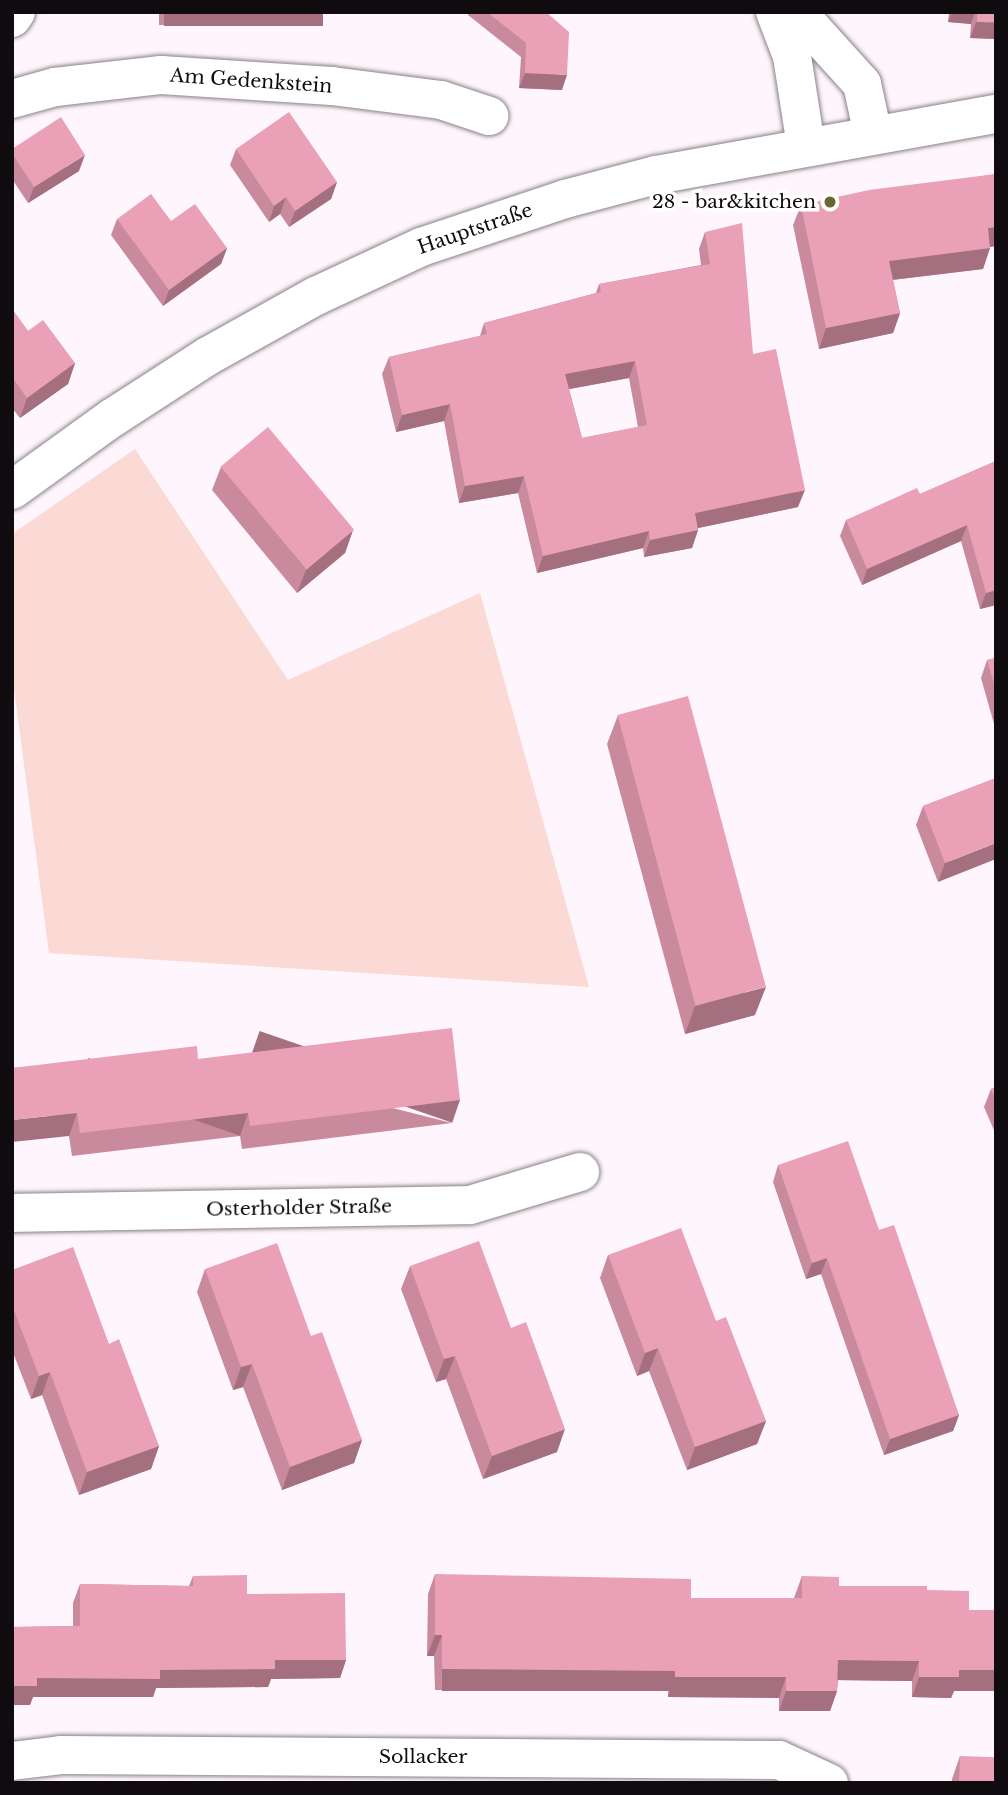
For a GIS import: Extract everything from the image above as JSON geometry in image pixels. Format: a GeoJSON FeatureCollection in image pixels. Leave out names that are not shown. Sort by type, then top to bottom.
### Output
{"type":"FeatureCollection","features":[{"type":"Feature","properties":{"kind":"street"},"geometry":{"type":"LineString","coordinates":[[12,18],[16,12]]}},
{"type":"Feature","properties":{"kind":"street"},"geometry":{"type":"LineString","coordinates":[[775,12],[792,55],[806,146]]}},
{"type":"Feature","properties":{"kind":"street"},"geometry":{"type":"LineString","coordinates":[[797,12],[862,84],[873,135]]}},
{"type":"Feature","properties":{"kind":"street","name":"Am Gedenkstein"},"geometry":{"type":"LineString","coordinates":[[12,99],[55,87],[161,75],[332,86],[414,96],[441,100],[489,116]]}},
{"type":"Feature","properties":{"kind":"street","name":"Hauptstraße"},"geometry":{"type":"LineString","coordinates":[[12,490],[112,418],[208,356],[316,296],[421,247],[591,192],[656,175],[996,114]]}},
{"type":"Feature","properties":{"kind":"street","name":"Osterholder Straße"},"geometry":{"type":"LineString","coordinates":[[12,1213],[470,1205],[580,1172]]}},
{"type":"Feature","properties":{"kind":"street","name":"Sollacker"},"geometry":{"type":"LineString","coordinates":[[12,1761],[61,1755],[779,1760],[829,1783]]}},
{"type":"Feature","properties":{"kind":"shaded area"},"geometry":{"type":"Polygon","coordinates":[[[135,449],[288,680],[480,593],[589,987],[49,953],[12,674],[12,534],[135,449]]]}},
{"type":"Feature","properties":{"kind":"building"},"geometry":{"type":"Polygon","coordinates":[[[487,12],[546,12],[569,32],[567,75],[525,73],[526,43],[487,12]]]}},
{"type":"Feature","properties":{"kind":"building"},"geometry":{"type":"Polygon","coordinates":[[[977,12],[996,12],[996,22],[977,22],[977,12]]]}},
{"type":"Feature","properties":{"kind":"building"},"geometry":{"type":"Polygon","coordinates":[[[289,112],[337,182],[295,211],[286,197],[274,206],[236,149],[289,112]]]}},
{"type":"Feature","properties":{"kind":"building"},"geometry":{"type":"Polygon","coordinates":[[[61,117],[85,155],[34,187],[12,149],[61,117]]]}},
{"type":"Feature","properties":{"kind":"building"},"geometry":{"type":"Polygon","coordinates":[[[996,174],[996,227],[988,228],[990,248],[889,261],[900,313],[826,328],[801,205],[869,190],[996,174]]]}},
{"type":"Feature","properties":{"kind":"building"},"geometry":{"type":"Polygon","coordinates":[[[151,194],[171,221],[195,204],[227,248],[169,290],[117,219],[151,194]]]}},
{"type":"Feature","properties":{"kind":"building"},"geometry":{"type":"Polygon","coordinates":[[[742,223],[753,354],[776,349],[805,490],[695,513],[698,530],[650,540],[649,531],[543,556],[524,476],[465,486],[450,404],[402,415],[389,357],[487,334],[484,323],[601,292],[599,284],[710,264],[705,232],[742,223]],[[635,361],[565,374],[582,438],[647,425],[635,361]]]}},
{"type":"Feature","properties":{"kind":"building"},"geometry":{"type":"Polygon","coordinates":[[[12,309],[28,331],[43,320],[75,363],[27,398],[12,377],[12,309]]]}},
{"type":"Feature","properties":{"kind":"building"},"geometry":{"type":"Polygon","coordinates":[[[268,427],[354,530],[307,570],[221,467],[268,427]]]}},
{"type":"Feature","properties":{"kind":"building"},"geometry":{"type":"Polygon","coordinates":[[[996,461],[996,590],[986,593],[967,525],[867,569],[846,520],[917,488],[920,494],[996,461]]]}},
{"type":"Feature","properties":{"kind":"building"},"geometry":{"type":"Polygon","coordinates":[[[996,658],[996,690],[987,660],[996,658]]]}},
{"type":"Feature","properties":{"kind":"building"},"geometry":{"type":"Polygon","coordinates":[[[688,696],[766,987],[695,1006],[617,715],[688,696]]]}},
{"type":"Feature","properties":{"kind":"building"},"geometry":{"type":"Polygon","coordinates":[[[996,778],[996,843],[945,863],[923,806],[996,778]]]}},
{"type":"Feature","properties":{"kind":"building"},"geometry":{"type":"Polygon","coordinates":[[[452,1028],[460,1100],[250,1126],[248,1113],[80,1133],[77,1113],[12,1120],[12,1068],[197,1046],[198,1059],[452,1028]]]}},
{"type":"Feature","properties":{"kind":"building"},"geometry":{"type":"Polygon","coordinates":[[[996,1087],[996,1101],[991,1089],[996,1087]]]}},
{"type":"Feature","properties":{"kind":"building"},"geometry":{"type":"Polygon","coordinates":[[[848,1141],[879,1230],[894,1225],[959,1415],[890,1439],[827,1258],[812,1263],[778,1165],[848,1141]]]}},
{"type":"Feature","properties":{"kind":"building"},"geometry":{"type":"Polygon","coordinates":[[[681,1228],[716,1321],[726,1317],[766,1421],[695,1447],[658,1348],[645,1353],[608,1255],[681,1228]]]}},
{"type":"Feature","properties":{"kind":"building"},"geometry":{"type":"Polygon","coordinates":[[[479,1241],[511,1328],[526,1322],[565,1429],[492,1456],[455,1356],[444,1359],[410,1266],[479,1241]]]}},
{"type":"Feature","properties":{"kind":"building"},"geometry":{"type":"Polygon","coordinates":[[[277,1243],[311,1336],[322,1332],[362,1440],[290,1467],[252,1364],[241,1367],[205,1269],[277,1243]]]}},
{"type":"Feature","properties":{"kind":"building"},"geometry":{"type":"Polygon","coordinates":[[[73,1247],[109,1344],[119,1339],[159,1446],[87,1472],[50,1372],[39,1376],[12,1305],[12,1270],[73,1247]]]}},
{"type":"Feature","properties":{"kind":"building"},"geometry":{"type":"Polygon","coordinates":[[[435,1574],[691,1579],[691,1598],[802,1598],[802,1576],[839,1577],[839,1586],[927,1586],[927,1590],[969,1591],[969,1610],[996,1610],[996,1670],[959,1670],[959,1677],[919,1677],[919,1661],[838,1660],[837,1691],[786,1691],[786,1677],[675,1677],[675,1671],[442,1669],[442,1635],[435,1635],[435,1574]]]}},
{"type":"Feature","properties":{"kind":"building"},"geometry":{"type":"Polygon","coordinates":[[[247,1575],[247,1594],[345,1593],[346,1660],[275,1660],[275,1669],[160,1670],[160,1679],[37,1678],[37,1686],[12,1686],[12,1627],[80,1626],[80,1584],[193,1586],[193,1576],[247,1575]]]}},
{"type":"Feature","properties":{"kind":"building"},"geometry":{"type":"Polygon","coordinates":[[[960,1756],[996,1757],[995,1783],[959,1783],[960,1756]]]}},
{"type":"Feature","properties":{"kind":"place","name":"28 - bar&kitchen"},"geometry":{"type":"Point","coordinates":[830,202]}}]}
